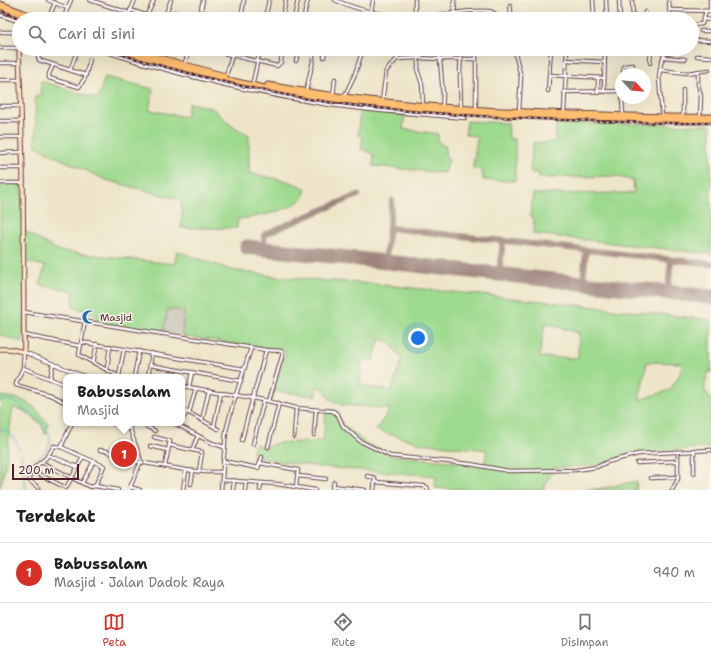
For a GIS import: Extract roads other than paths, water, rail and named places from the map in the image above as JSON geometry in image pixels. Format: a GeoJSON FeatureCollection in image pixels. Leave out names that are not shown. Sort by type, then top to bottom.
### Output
{"type":"FeatureCollection","features":[{"type":"Feature","properties":{"kind":"highway"},"geometry":{"type":"LineString","coordinates":[[0,4],[21,12]]}},
{"type":"Feature","properties":{"kind":"highway"},"geometry":{"type":"LineString","coordinates":[[0,8],[12,15]]}},
{"type":"Feature","properties":{"kind":"highway"},"geometry":{"type":"LineString","coordinates":[[140,56],[174,65],[184,65],[253,82],[267,87],[306,92],[334,100],[344,97],[396,105],[493,112],[711,120]]}},
{"type":"Feature","properties":{"kind":"highway"},"geometry":{"type":"LineString","coordinates":[[148,56],[208,76],[334,100],[469,113],[564,113],[590,116]]}},
{"type":"Feature","properties":{"kind":"highway"},"geometry":{"type":"LineString","coordinates":[[598,116],[623,115],[680,118],[711,117]]}},
{"type":"Feature","properties":{"kind":"street"},"geometry":{"type":"LineString","coordinates":[[48,0],[67,8]]}},
{"type":"Feature","properties":{"kind":"street"},"geometry":{"type":"LineString","coordinates":[[65,12],[71,0]]}},
{"type":"Feature","properties":{"kind":"street"},"geometry":{"type":"LineString","coordinates":[[91,0],[130,12],[135,0]]}},
{"type":"Feature","properties":{"kind":"street"},"geometry":{"type":"LineString","coordinates":[[149,12],[154,0]]}},
{"type":"Feature","properties":{"kind":"street"},"geometry":{"type":"LineString","coordinates":[[167,12],[171,0]]}},
{"type":"Feature","properties":{"kind":"street"},"geometry":{"type":"LineString","coordinates":[[200,12],[202,0]]}},
{"type":"Feature","properties":{"kind":"street"},"geometry":{"type":"LineString","coordinates":[[242,12],[244,0]]}},
{"type":"Feature","properties":{"kind":"street"},"geometry":{"type":"LineString","coordinates":[[266,12],[269,0]]}},
{"type":"Feature","properties":{"kind":"street"},"geometry":{"type":"LineString","coordinates":[[283,12],[286,0]]}},
{"type":"Feature","properties":{"kind":"street"},"geometry":{"type":"LineString","coordinates":[[295,12],[298,0]]}},
{"type":"Feature","properties":{"kind":"street"},"geometry":{"type":"LineString","coordinates":[[305,12],[308,0]]}},
{"type":"Feature","properties":{"kind":"street"},"geometry":{"type":"LineString","coordinates":[[335,0],[349,6],[372,12],[373,0]]}},
{"type":"Feature","properties":{"kind":"street"},"geometry":{"type":"LineString","coordinates":[[415,0],[415,12]]}},
{"type":"Feature","properties":{"kind":"street"},"geometry":{"type":"LineString","coordinates":[[454,0],[455,12]]}},
{"type":"Feature","properties":{"kind":"street"},"geometry":{"type":"LineString","coordinates":[[593,0],[594,12]]}},
{"type":"Feature","properties":{"kind":"street"},"geometry":{"type":"LineString","coordinates":[[606,0],[607,12]]}},
{"type":"Feature","properties":{"kind":"street"},"geometry":{"type":"LineString","coordinates":[[619,0],[620,12]]}},
{"type":"Feature","properties":{"kind":"street"},"geometry":{"type":"LineString","coordinates":[[632,0],[633,12]]}},
{"type":"Feature","properties":{"kind":"street"},"geometry":{"type":"LineString","coordinates":[[669,0],[670,10],[706,11],[710,11],[710,0]]}},
{"type":"Feature","properties":{"kind":"street"},"geometry":{"type":"LineString","coordinates":[[51,12],[55,3]]}},
{"type":"Feature","properties":{"kind":"street"},"geometry":{"type":"LineString","coordinates":[[510,6],[511,12]]}},
{"type":"Feature","properties":{"kind":"street"},"geometry":{"type":"LineString","coordinates":[[699,25],[701,25],[706,11]]}},
{"type":"Feature","properties":{"kind":"street"},"geometry":{"type":"LineString","coordinates":[[465,12],[492,12]]}},
{"type":"Feature","properties":{"kind":"street"},"geometry":{"type":"LineString","coordinates":[[0,15],[12,18]]}},
{"type":"Feature","properties":{"kind":"street"},"geometry":{"type":"LineString","coordinates":[[703,19],[711,20]]}},
{"type":"Feature","properties":{"kind":"street"},"geometry":{"type":"LineString","coordinates":[[701,31],[711,31]]}},
{"type":"Feature","properties":{"kind":"street"},"geometry":{"type":"LineString","coordinates":[[0,32],[12,32]]}},
{"type":"Feature","properties":{"kind":"street"},"geometry":{"type":"LineString","coordinates":[[699,40],[711,41]]}},
{"type":"Feature","properties":{"kind":"street"},"geometry":{"type":"LineString","coordinates":[[0,48],[12,49]]}},
{"type":"Feature","properties":{"kind":"street"},"geometry":{"type":"LineString","coordinates":[[20,56],[24,352],[23,368],[16,385],[50,395],[63,402]]}},
{"type":"Feature","properties":{"kind":"street"},"geometry":{"type":"LineString","coordinates":[[38,56],[39,59],[53,65],[85,75]]}},
{"type":"Feature","properties":{"kind":"street"},"geometry":{"type":"LineString","coordinates":[[70,70],[76,56]]}},
{"type":"Feature","properties":{"kind":"street"},"geometry":{"type":"LineString","coordinates":[[121,56],[188,76],[266,93],[334,100],[465,118]]}},
{"type":"Feature","properties":{"kind":"street"},"geometry":{"type":"LineString","coordinates":[[184,65],[187,56]]}},
{"type":"Feature","properties":{"kind":"street"},"geometry":{"type":"LineString","coordinates":[[226,76],[233,56]]}},
{"type":"Feature","properties":{"kind":"street"},"geometry":{"type":"LineString","coordinates":[[237,56],[279,65],[281,56]]}},
{"type":"Feature","properties":{"kind":"street"},"geometry":{"type":"LineString","coordinates":[[253,82],[259,56]]}},
{"type":"Feature","properties":{"kind":"street"},"geometry":{"type":"LineString","coordinates":[[296,61],[297,56]]}},
{"type":"Feature","properties":{"kind":"street"},"geometry":{"type":"LineString","coordinates":[[306,92],[313,56]]}},
{"type":"Feature","properties":{"kind":"street"},"geometry":{"type":"LineString","coordinates":[[344,97],[355,74],[361,56]]}},
{"type":"Feature","properties":{"kind":"street"},"geometry":{"type":"LineString","coordinates":[[382,102],[386,71],[396,59],[397,56]]}},
{"type":"Feature","properties":{"kind":"street"},"geometry":{"type":"LineString","coordinates":[[439,56],[443,96],[442,108]]}},
{"type":"Feature","properties":{"kind":"street"},"geometry":{"type":"LineString","coordinates":[[461,56],[461,109]]}},
{"type":"Feature","properties":{"kind":"street"},"geometry":{"type":"LineString","coordinates":[[516,56],[521,77],[519,112]]}},
{"type":"Feature","properties":{"kind":"street"},"geometry":{"type":"LineString","coordinates":[[548,91],[550,56]]}},
{"type":"Feature","properties":{"kind":"street"},"geometry":{"type":"LineString","coordinates":[[564,113],[566,56]]}},
{"type":"Feature","properties":{"kind":"street"},"geometry":{"type":"LineString","coordinates":[[604,56],[604,92]]}},
{"type":"Feature","properties":{"kind":"street"},"geometry":{"type":"LineString","coordinates":[[650,56],[650,63]]}},
{"type":"Feature","properties":{"kind":"street"},"geometry":{"type":"LineString","coordinates":[[697,56],[711,57]]}},
{"type":"Feature","properties":{"kind":"street"},"geometry":{"type":"LineString","coordinates":[[662,116],[659,85],[663,57],[685,59]]}},
{"type":"Feature","properties":{"kind":"street"},"geometry":{"type":"LineString","coordinates":[[418,58],[418,72],[422,84],[423,106]]}},
{"type":"Feature","properties":{"kind":"street"},"geometry":{"type":"LineString","coordinates":[[53,65],[48,74],[51,79],[79,87],[83,82],[90,59]]}},
{"type":"Feature","properties":{"kind":"street"},"geometry":{"type":"LineString","coordinates":[[396,59],[476,59],[476,110]]}},
{"type":"Feature","properties":{"kind":"street"},"geometry":{"type":"LineString","coordinates":[[566,60],[604,62]]}},
{"type":"Feature","properties":{"kind":"street"},"geometry":{"type":"LineString","coordinates":[[0,63],[20,63]]}},
{"type":"Feature","properties":{"kind":"street"},"geometry":{"type":"LineString","coordinates":[[624,68],[624,66],[633,65]]}},
{"type":"Feature","properties":{"kind":"street"},"geometry":{"type":"LineString","coordinates":[[660,70],[687,73],[709,70]]}},
{"type":"Feature","properties":{"kind":"street"},"geometry":{"type":"LineString","coordinates":[[698,71],[698,84],[701,96],[700,117]]}},
{"type":"Feature","properties":{"kind":"street"},"geometry":{"type":"LineString","coordinates":[[549,75],[604,78]]}},
{"type":"Feature","properties":{"kind":"street"},"geometry":{"type":"LineString","coordinates":[[598,78],[598,92]]}},
{"type":"Feature","properties":{"kind":"street"},"geometry":{"type":"LineString","coordinates":[[334,100],[335,79]]}},
{"type":"Feature","properties":{"kind":"street"},"geometry":{"type":"LineString","coordinates":[[0,80],[20,80]]}},
{"type":"Feature","properties":{"kind":"street"},"geometry":{"type":"LineString","coordinates":[[680,118],[683,90]]}},
{"type":"Feature","properties":{"kind":"street"},"geometry":{"type":"LineString","coordinates":[[564,92],[615,92]]}},
{"type":"Feature","properties":{"kind":"street"},"geometry":{"type":"LineString","coordinates":[[622,104],[623,115]]}},
{"type":"Feature","properties":{"kind":"street"},"geometry":{"type":"LineString","coordinates":[[0,106],[21,106]]}},
{"type":"Feature","properties":{"kind":"street"},"geometry":{"type":"LineString","coordinates":[[0,121],[21,121]]}},
{"type":"Feature","properties":{"kind":"street"},"geometry":{"type":"LineString","coordinates":[[0,137],[21,137]]}},
{"type":"Feature","properties":{"kind":"street"},"geometry":{"type":"LineString","coordinates":[[0,153],[22,152]]}},
{"type":"Feature","properties":{"kind":"street"},"geometry":{"type":"LineString","coordinates":[[0,168],[22,168]]}},
{"type":"Feature","properties":{"kind":"street"},"geometry":{"type":"LineString","coordinates":[[0,183],[22,183]]}},
{"type":"Feature","properties":{"kind":"street"},"geometry":{"type":"LineString","coordinates":[[24,312],[251,348],[281,351],[283,353],[269,401]]}},
{"type":"Feature","properties":{"kind":"street"},"geometry":{"type":"LineString","coordinates":[[85,321],[80,346],[80,357],[114,374]]}},
{"type":"Feature","properties":{"kind":"street"},"geometry":{"type":"LineString","coordinates":[[24,336],[80,346]]}},
{"type":"Feature","properties":{"kind":"street"},"geometry":{"type":"LineString","coordinates":[[81,342],[244,369]]}},
{"type":"Feature","properties":{"kind":"street"},"geometry":{"type":"LineString","coordinates":[[93,363],[97,344]]}},
{"type":"Feature","properties":{"kind":"street"},"geometry":{"type":"LineString","coordinates":[[107,370],[110,346]]}},
{"type":"Feature","properties":{"kind":"street"},"geometry":{"type":"LineString","coordinates":[[120,374],[124,348]]}},
{"type":"Feature","properties":{"kind":"street"},"geometry":{"type":"LineString","coordinates":[[221,490],[224,447],[230,415],[251,348]]}},
{"type":"Feature","properties":{"kind":"street"},"geometry":{"type":"LineString","coordinates":[[2,349],[24,352],[78,374]]}},
{"type":"Feature","properties":{"kind":"street"},"geometry":{"type":"LineString","coordinates":[[242,440],[266,350]]}},
{"type":"Feature","properties":{"kind":"street"},"geometry":{"type":"LineString","coordinates":[[135,374],[139,351]]}},
{"type":"Feature","properties":{"kind":"street"},"geometry":{"type":"LineString","coordinates":[[148,374],[152,353]]}},
{"type":"Feature","properties":{"kind":"street"},"geometry":{"type":"LineString","coordinates":[[50,379],[53,364]]}},
{"type":"Feature","properties":{"kind":"street"},"geometry":{"type":"LineString","coordinates":[[150,365],[241,381]]}},
{"type":"Feature","properties":{"kind":"street"},"geometry":{"type":"LineString","coordinates":[[23,368],[63,384]]}},
{"type":"Feature","properties":{"kind":"street"},"geometry":{"type":"LineString","coordinates":[[189,387],[192,372]]}},
{"type":"Feature","properties":{"kind":"street"},"geometry":{"type":"LineString","coordinates":[[185,386],[236,394],[296,408],[330,411],[336,413],[342,425],[356,438],[388,455],[470,464],[512,471],[576,470],[597,467],[607,462],[638,454],[711,450]]}},
{"type":"Feature","properties":{"kind":"street"},"geometry":{"type":"LineString","coordinates":[[185,417],[188,413],[196,388]]}},
{"type":"Feature","properties":{"kind":"street"},"geometry":{"type":"LineString","coordinates":[[202,420],[209,390]]}},
{"type":"Feature","properties":{"kind":"street"},"geometry":{"type":"LineString","coordinates":[[214,426],[221,392]]}},
{"type":"Feature","properties":{"kind":"street"},"geometry":{"type":"LineString","coordinates":[[253,444],[264,400]]}},
{"type":"Feature","properties":{"kind":"street"},"geometry":{"type":"LineString","coordinates":[[268,447],[279,403]]}},
{"type":"Feature","properties":{"kind":"street"},"geometry":{"type":"LineString","coordinates":[[294,437],[296,408]]}},
{"type":"Feature","properties":{"kind":"street"},"geometry":{"type":"LineString","coordinates":[[314,434],[316,410]]}},
{"type":"Feature","properties":{"kind":"street"},"geometry":{"type":"LineString","coordinates":[[185,411],[218,429]]}},
{"type":"Feature","properties":{"kind":"street"},"geometry":{"type":"LineString","coordinates":[[61,447],[71,426]]}},
{"type":"Feature","properties":{"kind":"street"},"geometry":{"type":"LineString","coordinates":[[120,426],[130,429]]}},
{"type":"Feature","properties":{"kind":"street"},"geometry":{"type":"LineString","coordinates":[[129,426],[141,461],[129,489],[140,490]]}},
{"type":"Feature","properties":{"kind":"street"},"geometry":{"type":"LineString","coordinates":[[146,426],[155,431]]}},
{"type":"Feature","properties":{"kind":"street"},"geometry":{"type":"LineString","coordinates":[[185,426],[198,436],[224,447]]}},
{"type":"Feature","properties":{"kind":"street"},"geometry":{"type":"LineString","coordinates":[[192,450],[198,436]]}},
{"type":"Feature","properties":{"kind":"street"},"geometry":{"type":"LineString","coordinates":[[154,437],[169,441],[165,466]]}},
{"type":"Feature","properties":{"kind":"street"},"geometry":{"type":"LineString","coordinates":[[39,488],[33,485],[30,481],[29,473],[48,455],[54,445],[104,466],[97,480],[96,486]]}},
{"type":"Feature","properties":{"kind":"street"},"geometry":{"type":"LineString","coordinates":[[169,445],[202,452],[199,472]]}},
{"type":"Feature","properties":{"kind":"street"},"geometry":{"type":"LineString","coordinates":[[150,446],[168,450]]}},
{"type":"Feature","properties":{"kind":"street"},"geometry":{"type":"LineString","coordinates":[[100,450],[107,451],[127,460],[141,461],[199,472],[222,472]]}},
{"type":"Feature","properties":{"kind":"street"},"geometry":{"type":"LineString","coordinates":[[694,450],[694,474]]}},
{"type":"Feature","properties":{"kind":"street"},"geometry":{"type":"LineString","coordinates":[[672,490],[677,483],[678,477],[678,452]]}},
{"type":"Feature","properties":{"kind":"street"},"geometry":{"type":"LineString","coordinates":[[48,455],[78,467]]}},
{"type":"Feature","properties":{"kind":"street"},"geometry":{"type":"LineString","coordinates":[[31,470],[66,488],[83,457]]}},
{"type":"Feature","properties":{"kind":"street"},"geometry":{"type":"LineString","coordinates":[[223,461],[258,468],[262,457]]}},
{"type":"Feature","properties":{"kind":"street"},"geometry":{"type":"LineString","coordinates":[[82,484],[94,461]]}},
{"type":"Feature","properties":{"kind":"street"},"geometry":{"type":"LineString","coordinates":[[637,463],[678,461]]}},
{"type":"Feature","properties":{"kind":"street"},"geometry":{"type":"LineString","coordinates":[[41,462],[90,487],[96,486],[118,490]]}},
{"type":"Feature","properties":{"kind":"street"},"geometry":{"type":"LineString","coordinates":[[260,463],[298,470],[298,476],[292,490]]}},
{"type":"Feature","properties":{"kind":"street"},"geometry":{"type":"LineString","coordinates":[[183,490],[186,470]]}},
{"type":"Feature","properties":{"kind":"street"},"geometry":{"type":"LineString","coordinates":[[191,484],[193,471]]}},
{"type":"Feature","properties":{"kind":"street"},"geometry":{"type":"LineString","coordinates":[[298,476],[326,479]]}},
{"type":"Feature","properties":{"kind":"street"},"geometry":{"type":"LineString","coordinates":[[367,476],[374,477],[374,490]]}},
{"type":"Feature","properties":{"kind":"street"},"geometry":{"type":"LineString","coordinates":[[651,478],[678,477]]}},
{"type":"Feature","properties":{"kind":"street"},"geometry":{"type":"LineString","coordinates":[[222,480],[295,486],[315,490]]}},
{"type":"Feature","properties":{"kind":"street"},"geometry":{"type":"LineString","coordinates":[[233,490],[234,480]]}},
{"type":"Feature","properties":{"kind":"street"},"geometry":{"type":"LineString","coordinates":[[245,490],[246,482]]}},
{"type":"Feature","properties":{"kind":"street"},"geometry":{"type":"LineString","coordinates":[[374,482],[427,486],[428,490]]}},
{"type":"Feature","properties":{"kind":"street"},"geometry":{"type":"LineString","coordinates":[[260,490],[261,484]]}},
{"type":"Feature","properties":{"kind":"street"},"geometry":{"type":"LineString","coordinates":[[332,490],[333,484],[365,490]]}},
{"type":"Feature","properties":{"kind":"waterway"},"geometry":{"type":"LineString","coordinates":[[0,400],[17,403],[47,428],[50,435],[48,447],[46,451],[36,459]]}},
{"type":"Feature","properties":{"kind":"waterway"},"geometry":{"type":"LineString","coordinates":[[0,429],[14,438],[18,446],[23,463],[26,490]]}},
{"type":"Feature","properties":{"kind":"waterway"},"geometry":{"type":"LineString","coordinates":[[22,461],[30,462]]}},
{"type":"Feature","properties":{"kind":"railway"},"geometry":{"type":"LineString","coordinates":[[0,10],[12,15]]}},
{"type":"Feature","properties":{"kind":"railway"},"geometry":{"type":"LineString","coordinates":[[126,56],[160,66],[276,93],[335,103],[385,109],[513,118],[646,123],[711,123]]}},
{"type":"Feature","properties":{"kind":"place","name":"Masjid"},"geometry":{"type":"Point","coordinates":[89,317]}},
{"type":"Feature","properties":{"kind":"place","name":"Babussalam"},"geometry":{"type":"Point","coordinates":[124,454]}}]}
